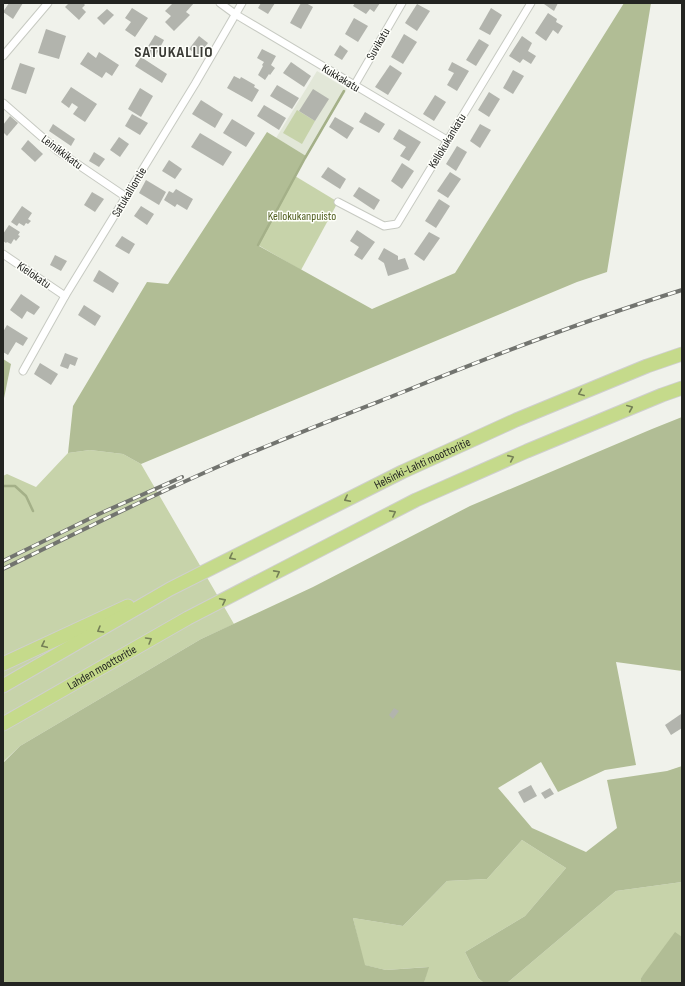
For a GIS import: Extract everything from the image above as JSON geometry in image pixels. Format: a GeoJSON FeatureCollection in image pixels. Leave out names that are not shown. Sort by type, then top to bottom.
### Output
{"type":"FeatureCollection","features":[{"type":"Feature","properties":{"kind":"highway","name":"Helsinki-Lahti moottoritie"},"geometry":{"type":"LineString","coordinates":[[170,589],[402,472],[516,420],[647,366],[682,354]]}},
{"type":"Feature","properties":{"kind":"highway","name":"Lahden moottoritie"},"geometry":{"type":"LineString","coordinates":[[3,724],[202,611],[416,500],[527,451],[682,388]]}},
{"type":"Feature","properties":{"kind":"highway"},"geometry":{"type":"LineString","coordinates":[[3,664],[117,610],[170,589]]}},
{"type":"Feature","properties":{"kind":"highway"},"geometry":{"type":"LineString","coordinates":[[3,686],[170,589]]}},
{"type":"Feature","properties":{"kind":"highway"},"geometry":{"type":"LineString","coordinates":[[3,730],[54,694]]}},
{"type":"Feature","properties":{"kind":"street"},"geometry":{"type":"LineString","coordinates":[[3,56],[48,3]]}},
{"type":"Feature","properties":{"kind":"street","name":"Kukkakatu"},"geometry":{"type":"LineString","coordinates":[[220,3],[235,14],[354,86],[447,140]]}},
{"type":"Feature","properties":{"kind":"street","name":"Satukalliontie"},"geometry":{"type":"LineString","coordinates":[[22,371],[65,296],[195,84],[242,3]]}},
{"type":"Feature","properties":{"kind":"street","name":"Suvikatu"},"geometry":{"type":"LineString","coordinates":[[354,86],[402,3]]}},
{"type":"Feature","properties":{"kind":"street","name":"Kellokukankatu"},"geometry":{"type":"LineString","coordinates":[[338,202],[384,226],[397,224],[531,3]]}},
{"type":"Feature","properties":{"kind":"street","name":"Leinikkikatu"},"geometry":{"type":"LineString","coordinates":[[3,103],[58,151],[126,197]]}},
{"type":"Feature","properties":{"kind":"street","name":"Kielokatu"},"geometry":{"type":"LineString","coordinates":[[3,254],[65,296]]}},
{"type":"Feature","properties":{"kind":"shaded area"},"geometry":{"type":"Polygon","coordinates":[[[317,71],[347,89],[306,156],[276,138],[317,71]]]}},
{"type":"Feature","properties":{"kind":"green space"},"geometry":{"type":"Polygon","coordinates":[[[624,3],[651,3],[607,272],[577,282],[141,464],[123,454],[90,450],[68,453],[73,406],[147,282],[168,284],[267,132],[306,156],[259,246],[372,309],[455,273],[624,3]]]}},
{"type":"Feature","properties":{"kind":"green space"},"geometry":{"type":"Polygon","coordinates":[[[297,110],[315,121],[302,144],[283,133],[297,110]]]}},
{"type":"Feature","properties":{"kind":"green space","name":"Kellokukanpuisto"},"geometry":{"type":"Polygon","coordinates":[[[295,176],[338,202],[301,270],[258,245],[295,176]]]}},
{"type":"Feature","properties":{"kind":"green space"},"geometry":{"type":"Polygon","coordinates":[[[3,359],[11,364],[3,403],[3,359]]]}},
{"type":"Feature","properties":{"kind":"green space"},"geometry":{"type":"Polygon","coordinates":[[[682,417],[682,671],[616,662],[636,765],[605,770],[558,792],[541,762],[498,788],[532,828],[586,852],[617,828],[607,780],[667,771],[682,766],[682,882],[616,891],[507,983],[484,983],[478,978],[465,952],[525,916],[566,868],[522,840],[487,879],[447,881],[403,926],[353,918],[365,965],[386,970],[429,967],[424,983],[3,983],[3,763],[20,746],[201,639],[313,587],[470,506],[682,417]]]}},
{"type":"Feature","properties":{"kind":"green space"},"geometry":{"type":"Polygon","coordinates":[[[90,450],[123,454],[141,464],[234,624],[201,639],[20,746],[3,762],[3,476],[7,474],[36,487],[68,453],[90,450]]]}},
{"type":"Feature","properties":{"kind":"green space"},"geometry":{"type":"Polygon","coordinates":[[[522,840],[566,868],[525,916],[465,952],[478,978],[484,983],[424,983],[428,967],[386,970],[364,965],[353,918],[403,926],[447,881],[487,879],[522,840]]]}},
{"type":"Feature","properties":{"kind":"green space"},"geometry":{"type":"Polygon","coordinates":[[[682,882],[682,938],[641,978],[641,983],[507,983],[616,891],[682,882]]]}},
{"type":"Feature","properties":{"kind":"green space"},"geometry":{"type":"Polygon","coordinates":[[[675,932],[682,937],[682,983],[641,983],[641,978],[675,932]]]}},
{"type":"Feature","properties":{"kind":"building"},"geometry":{"type":"Polygon","coordinates":[[[9,3],[23,3],[13,19],[3,12],[9,3]]]}},
{"type":"Feature","properties":{"kind":"building"},"geometry":{"type":"Polygon","coordinates":[[[69,3],[83,3],[85,5],[82,8],[86,12],[79,20],[65,7],[69,3]]]}},
{"type":"Feature","properties":{"kind":"building"},"geometry":{"type":"Polygon","coordinates":[[[173,3],[194,3],[186,12],[190,15],[174,31],[165,22],[171,16],[165,11],[173,3]]]}},
{"type":"Feature","properties":{"kind":"building"},"geometry":{"type":"Polygon","coordinates":[[[261,3],[275,3],[268,14],[258,8],[261,3]]]}},
{"type":"Feature","properties":{"kind":"building"},"geometry":{"type":"Polygon","coordinates":[[[301,3],[306,3],[313,7],[301,29],[290,23],[301,3]]]}},
{"type":"Feature","properties":{"kind":"building"},"geometry":{"type":"Polygon","coordinates":[[[355,3],[380,3],[374,12],[370,9],[366,14],[353,6],[355,3]]]}},
{"type":"Feature","properties":{"kind":"building"},"geometry":{"type":"Polygon","coordinates":[[[558,3],[554,11],[544,4],[558,3]]]}},
{"type":"Feature","properties":{"kind":"building"},"geometry":{"type":"Polygon","coordinates":[[[417,4],[430,11],[417,31],[405,23],[417,4]]]}},
{"type":"Feature","properties":{"kind":"building"},"geometry":{"type":"Polygon","coordinates":[[[132,8],[148,18],[135,37],[125,30],[131,22],[125,18],[132,8]]]}},
{"type":"Feature","properties":{"kind":"building"},"geometry":{"type":"Polygon","coordinates":[[[491,8],[502,15],[490,35],[479,29],[491,8]]]}},
{"type":"Feature","properties":{"kind":"building"},"geometry":{"type":"Polygon","coordinates":[[[107,9],[114,15],[104,25],[97,18],[107,9]]]}},
{"type":"Feature","properties":{"kind":"building"},"geometry":{"type":"Polygon","coordinates":[[[548,13],[557,19],[556,22],[563,26],[558,34],[553,30],[546,41],[535,33],[548,13]]]}},
{"type":"Feature","properties":{"kind":"building"},"geometry":{"type":"Polygon","coordinates":[[[354,18],[368,26],[358,42],[345,34],[354,18]]]}},
{"type":"Feature","properties":{"kind":"building"},"geometry":{"type":"Polygon","coordinates":[[[46,29],[66,36],[59,59],[38,53],[46,29]]]}},
{"type":"Feature","properties":{"kind":"building"},"geometry":{"type":"Polygon","coordinates":[[[404,34],[417,42],[403,64],[391,57],[404,34]]]}},
{"type":"Feature","properties":{"kind":"building"},"geometry":{"type":"Polygon","coordinates":[[[155,35],[164,40],[154,59],[144,53],[155,35]]]}},
{"type":"Feature","properties":{"kind":"building"},"geometry":{"type":"Polygon","coordinates":[[[199,36],[208,43],[198,56],[189,49],[199,36]]]}},
{"type":"Feature","properties":{"kind":"building"},"geometry":{"type":"Polygon","coordinates":[[[522,36],[532,43],[528,51],[536,56],[531,64],[523,59],[520,63],[509,56],[522,36]]]}},
{"type":"Feature","properties":{"kind":"building"},"geometry":{"type":"Polygon","coordinates":[[[479,39],[489,45],[476,66],[466,60],[479,39]]]}},
{"type":"Feature","properties":{"kind":"building"},"geometry":{"type":"Polygon","coordinates":[[[340,45],[348,51],[342,60],[334,55],[340,45]]]}},
{"type":"Feature","properties":{"kind":"building"},"geometry":{"type":"Polygon","coordinates":[[[262,49],[276,56],[271,65],[275,68],[265,80],[258,75],[264,62],[257,58],[262,49]]]}},
{"type":"Feature","properties":{"kind":"building"},"geometry":{"type":"Polygon","coordinates":[[[88,52],[96,58],[99,52],[119,65],[112,76],[106,72],[102,78],[80,64],[88,52]]]}},
{"type":"Feature","properties":{"kind":"building"},"geometry":{"type":"Polygon","coordinates":[[[141,57],[167,74],[162,83],[135,66],[141,57]]]}},
{"type":"Feature","properties":{"kind":"building"},"geometry":{"type":"Polygon","coordinates":[[[291,62],[311,76],[304,87],[283,73],[291,62]]]}},
{"type":"Feature","properties":{"kind":"building"},"geometry":{"type":"Polygon","coordinates":[[[452,62],[469,71],[457,91],[447,85],[454,73],[448,70],[452,62]]]}},
{"type":"Feature","properties":{"kind":"building"},"geometry":{"type":"Polygon","coordinates":[[[20,63],[35,68],[26,94],[11,89],[20,63]]]}},
{"type":"Feature","properties":{"kind":"building"},"geometry":{"type":"Polygon","coordinates":[[[390,65],[402,73],[388,95],[375,87],[390,65]]]}},
{"type":"Feature","properties":{"kind":"building"},"geometry":{"type":"Polygon","coordinates":[[[513,70],[524,76],[513,94],[503,88],[513,70]]]}},
{"type":"Feature","properties":{"kind":"building"},"geometry":{"type":"Polygon","coordinates":[[[234,76],[240,79],[241,77],[255,85],[254,87],[259,90],[252,102],[227,88],[234,76]]]}},
{"type":"Feature","properties":{"kind":"building"},"geometry":{"type":"Polygon","coordinates":[[[277,85],[299,98],[292,109],[270,96],[277,85]]]}},
{"type":"Feature","properties":{"kind":"building"},"geometry":{"type":"Polygon","coordinates":[[[71,87],[97,104],[85,122],[73,114],[78,107],[72,103],[69,108],[61,102],[71,87]]]}},
{"type":"Feature","properties":{"kind":"building"},"geometry":{"type":"Polygon","coordinates":[[[140,88],[153,96],[141,117],[128,109],[140,88]]]}},
{"type":"Feature","properties":{"kind":"building"},"geometry":{"type":"Polygon","coordinates":[[[313,89],[329,99],[315,121],[299,111],[313,89]]]}},
{"type":"Feature","properties":{"kind":"building"},"geometry":{"type":"Polygon","coordinates":[[[489,92],[500,99],[489,117],[478,110],[489,92]]]}},
{"type":"Feature","properties":{"kind":"building"},"geometry":{"type":"Polygon","coordinates":[[[435,95],[446,102],[434,121],[423,114],[435,95]]]}},
{"type":"Feature","properties":{"kind":"building"},"geometry":{"type":"Polygon","coordinates":[[[201,100],[223,114],[215,128],[192,114],[201,100]]]}},
{"type":"Feature","properties":{"kind":"building"},"geometry":{"type":"Polygon","coordinates":[[[264,105],[286,118],[279,130],[257,116],[264,105]]]}},
{"type":"Feature","properties":{"kind":"building"},"geometry":{"type":"Polygon","coordinates":[[[365,112],[385,124],[379,133],[359,122],[365,112]]]}},
{"type":"Feature","properties":{"kind":"building"},"geometry":{"type":"Polygon","coordinates":[[[132,114],[148,123],[140,135],[125,126],[132,114]]]}},
{"type":"Feature","properties":{"kind":"building"},"geometry":{"type":"Polygon","coordinates":[[[10,116],[18,123],[7,136],[3,132],[3,125],[10,116]]]}},
{"type":"Feature","properties":{"kind":"building"},"geometry":{"type":"Polygon","coordinates":[[[335,117],[354,128],[347,139],[329,127],[335,117]]]}},
{"type":"Feature","properties":{"kind":"building"},"geometry":{"type":"Polygon","coordinates":[[[232,119],[255,133],[246,147],[223,133],[232,119]]]}},
{"type":"Feature","properties":{"kind":"building"},"geometry":{"type":"Polygon","coordinates":[[[53,124],[75,139],[71,146],[49,131],[53,124]]]}},
{"type":"Feature","properties":{"kind":"building"},"geometry":{"type":"Polygon","coordinates":[[[480,124],[491,130],[480,148],[470,141],[480,124]]]}},
{"type":"Feature","properties":{"kind":"building"},"geometry":{"type":"Polygon","coordinates":[[[399,129],[421,142],[409,161],[400,156],[406,147],[393,139],[399,129]]]}},
{"type":"Feature","properties":{"kind":"building"},"geometry":{"type":"Polygon","coordinates":[[[200,133],[232,152],[223,166],[191,147],[200,133]]]}},
{"type":"Feature","properties":{"kind":"building"},"geometry":{"type":"Polygon","coordinates":[[[119,137],[129,144],[120,157],[110,150],[119,137]]]}},
{"type":"Feature","properties":{"kind":"building"},"geometry":{"type":"Polygon","coordinates":[[[28,140],[43,154],[35,162],[21,149],[28,140]]]}},
{"type":"Feature","properties":{"kind":"building"},"geometry":{"type":"Polygon","coordinates":[[[457,146],[467,152],[456,171],[446,164],[457,146]]]}},
{"type":"Feature","properties":{"kind":"building"},"geometry":{"type":"Polygon","coordinates":[[[94,152],[105,159],[99,167],[89,161],[94,152]]]}},
{"type":"Feature","properties":{"kind":"building"},"geometry":{"type":"Polygon","coordinates":[[[169,160],[182,169],[175,179],[162,171],[169,160]]]}},
{"type":"Feature","properties":{"kind":"building"},"geometry":{"type":"Polygon","coordinates":[[[402,163],[414,171],[402,189],[391,181],[402,163]]]}},
{"type":"Feature","properties":{"kind":"building"},"geometry":{"type":"Polygon","coordinates":[[[328,167],[346,179],[340,189],[321,177],[328,167]]]}},
{"type":"Feature","properties":{"kind":"building"},"geometry":{"type":"Polygon","coordinates":[[[450,172],[461,179],[448,198],[437,191],[450,172]]]}},
{"type":"Feature","properties":{"kind":"building"},"geometry":{"type":"Polygon","coordinates":[[[146,180],[166,192],[159,205],[139,193],[146,180]]]}},
{"type":"Feature","properties":{"kind":"building"},"geometry":{"type":"Polygon","coordinates":[[[359,187],[380,200],[374,210],[353,196],[359,187]]]}},
{"type":"Feature","properties":{"kind":"building"},"geometry":{"type":"Polygon","coordinates":[[[176,189],[193,199],[187,210],[177,204],[175,207],[164,200],[169,191],[173,193],[176,189]]]}},
{"type":"Feature","properties":{"kind":"building"},"geometry":{"type":"Polygon","coordinates":[[[92,192],[104,199],[95,212],[84,205],[92,192]]]}},
{"type":"Feature","properties":{"kind":"building"},"geometry":{"type":"Polygon","coordinates":[[[439,199],[450,206],[436,228],[425,221],[439,199]]]}},
{"type":"Feature","properties":{"kind":"building"},"geometry":{"type":"Polygon","coordinates":[[[22,206],[32,213],[28,219],[31,221],[28,224],[26,223],[24,226],[19,223],[17,226],[11,222],[22,206]]]}},
{"type":"Feature","properties":{"kind":"building"},"geometry":{"type":"Polygon","coordinates":[[[141,206],[154,214],[147,225],[134,216],[141,206]]]}},
{"type":"Feature","properties":{"kind":"building"},"geometry":{"type":"Polygon","coordinates":[[[9,225],[20,232],[18,235],[20,236],[16,241],[14,239],[11,244],[3,241],[3,234],[9,225]]]}},
{"type":"Feature","properties":{"kind":"building"},"geometry":{"type":"Polygon","coordinates":[[[357,230],[375,242],[362,260],[354,255],[359,247],[350,241],[357,230]]]}},
{"type":"Feature","properties":{"kind":"building"},"geometry":{"type":"Polygon","coordinates":[[[429,232],[440,238],[424,261],[414,254],[429,232]]]}},
{"type":"Feature","properties":{"kind":"building"},"geometry":{"type":"Polygon","coordinates":[[[122,236],[135,244],[129,254],[115,246],[122,236]]]}},
{"type":"Feature","properties":{"kind":"building"},"geometry":{"type":"Polygon","coordinates":[[[384,248],[398,256],[398,260],[405,258],[409,269],[388,276],[384,263],[378,259],[384,248]]]}},
{"type":"Feature","properties":{"kind":"building"},"geometry":{"type":"Polygon","coordinates":[[[55,255],[67,261],[61,271],[50,265],[55,255]]]}},
{"type":"Feature","properties":{"kind":"building"},"geometry":{"type":"Polygon","coordinates":[[[99,270],[119,283],[113,293],[93,281],[99,270]]]}},
{"type":"Feature","properties":{"kind":"building"},"geometry":{"type":"Polygon","coordinates":[[[21,294],[40,307],[34,315],[27,311],[22,319],[10,310],[21,294]]]}},
{"type":"Feature","properties":{"kind":"building"},"geometry":{"type":"Polygon","coordinates":[[[84,305],[101,316],[95,326],[78,315],[84,305]]]}},
{"type":"Feature","properties":{"kind":"building"},"geometry":{"type":"Polygon","coordinates":[[[7,325],[28,338],[23,346],[16,342],[8,355],[3,352],[3,332],[7,325]]]}},
{"type":"Feature","properties":{"kind":"building"},"geometry":{"type":"Polygon","coordinates":[[[65,353],[78,358],[75,366],[70,364],[68,369],[60,366],[65,353]]]}},
{"type":"Feature","properties":{"kind":"building"},"geometry":{"type":"Polygon","coordinates":[[[40,363],[58,374],[51,385],[34,374],[40,363]]]}},
{"type":"Feature","properties":{"kind":"building"},"geometry":{"type":"Polygon","coordinates":[[[394,708],[399,711],[393,719],[389,715],[394,708]]]}},
{"type":"Feature","properties":{"kind":"building"},"geometry":{"type":"Polygon","coordinates":[[[681,714],[682,728],[671,735],[665,725],[681,714]]]}},
{"type":"Feature","properties":{"kind":"building"},"geometry":{"type":"Polygon","coordinates":[[[531,785],[537,796],[524,803],[518,792],[531,785]]]}},
{"type":"Feature","properties":{"kind":"building"},"geometry":{"type":"Polygon","coordinates":[[[550,788],[554,794],[545,799],[541,793],[550,788]]]}},
{"type":"Feature","properties":{"kind":"waterway"},"geometry":{"type":"LineString","coordinates":[[258,245],[305,158],[344,91]]}},
{"type":"Feature","properties":{"kind":"waterway"},"geometry":{"type":"LineString","coordinates":[[3,486],[15,486],[26,496],[33,511]]}},
{"type":"Feature","properties":{"kind":"railway"},"geometry":{"type":"LineString","coordinates":[[3,569],[155,495],[278,442],[539,339],[682,290]]}},
{"type":"Feature","properties":{"kind":"railway"},"geometry":{"type":"LineString","coordinates":[[3,561],[99,514],[182,477]]}},
{"type":"Feature","properties":{"kind":"district","name":"SATUKALLIO"},"geometry":{"type":"Point","coordinates":[174,51]}}]}
